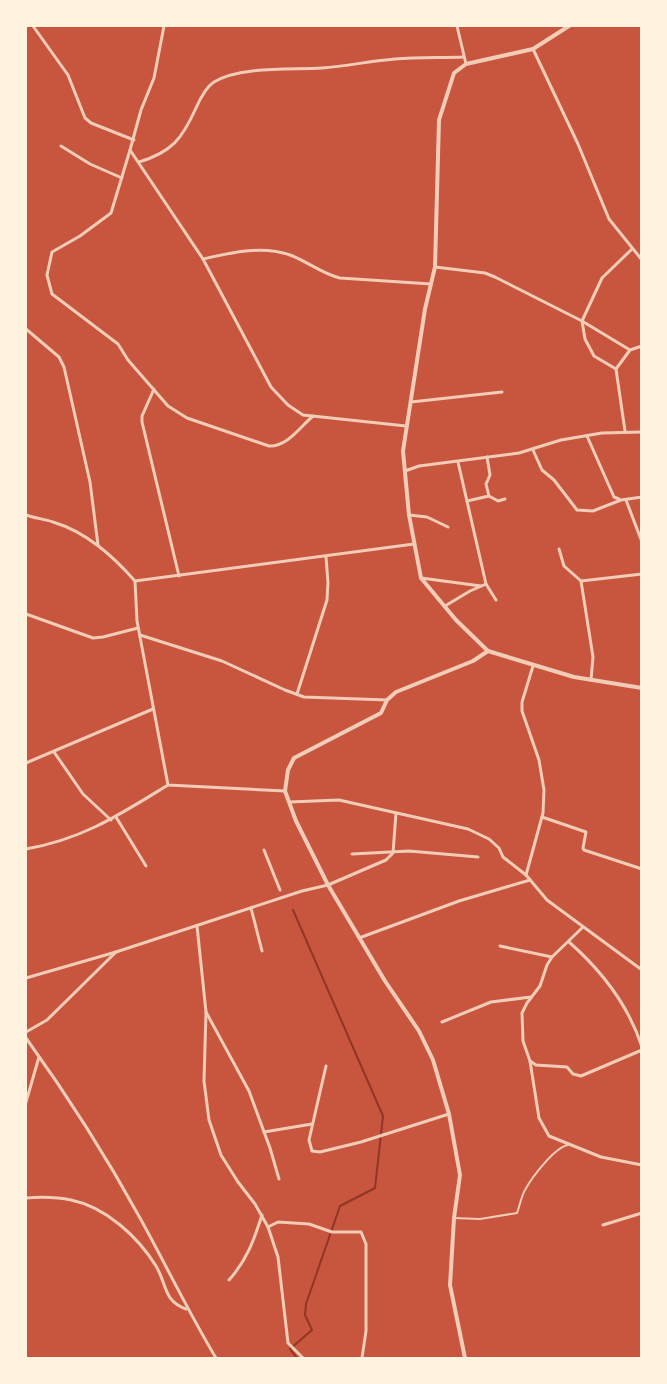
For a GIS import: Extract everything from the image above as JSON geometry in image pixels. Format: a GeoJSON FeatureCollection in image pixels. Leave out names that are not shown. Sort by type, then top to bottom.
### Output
{"type":"FeatureCollection","features":[{"type":"Feature","properties":{"kind":"street"},"geometry":{"type":"LineString","coordinates":[[33,26],[68,75],[85,118],[91,123],[134,140]]}},
{"type":"Feature","properties":{"kind":"street"},"geometry":{"type":"LineString","coordinates":[[164,26],[154,78],[141,110],[111,213],[80,236],[52,252],[47,275],[52,294],[118,344],[128,360],[168,406],[187,418],[278,447],[313,416]]}},
{"type":"Feature","properties":{"kind":"street"},"geometry":{"type":"LineString","coordinates":[[457,26],[466,64]]}},
{"type":"Feature","properties":{"kind":"street"},"geometry":{"type":"LineString","coordinates":[[569,26],[533,49],[466,64],[454,73],[439,120],[435,267],[409,403],[403,451],[409,515],[421,578],[488,651],[533,666],[591,680],[642,688]]}},
{"type":"Feature","properties":{"kind":"street"},"geometry":{"type":"LineString","coordinates":[[533,49],[578,144],[609,219],[642,260]]}},
{"type":"Feature","properties":{"kind":"street"},"geometry":{"type":"LineString","coordinates":[[138,162],[156,157],[170,149],[211,84],[223,77],[240,72],[325,67],[396,59],[464,57]]}},
{"type":"Feature","properties":{"kind":"street"},"geometry":{"type":"LineString","coordinates":[[61,146],[90,164],[122,178]]}},
{"type":"Feature","properties":{"kind":"street"},"geometry":{"type":"LineString","coordinates":[[130,150],[203,259],[271,387],[288,405],[303,415],[406,426]]}},
{"type":"Feature","properties":{"kind":"street"},"geometry":{"type":"LineString","coordinates":[[616,369],[594,356],[585,339],[582,321],[602,278],[632,249]]}},
{"type":"Feature","properties":{"kind":"street"},"geometry":{"type":"LineString","coordinates":[[203,259],[235,252],[274,252],[290,255],[330,276],[431,284]]}},
{"type":"Feature","properties":{"kind":"street"},"geometry":{"type":"LineString","coordinates":[[435,267],[485,273],[582,321],[630,350]]}},
{"type":"Feature","properties":{"kind":"street"},"geometry":{"type":"LineString","coordinates":[[26,329],[59,357],[64,367],[90,482],[98,545]]}},
{"type":"Feature","properties":{"kind":"street"},"geometry":{"type":"LineString","coordinates":[[625,431],[616,369],[630,350],[642,346]]}},
{"type":"Feature","properties":{"kind":"street"},"geometry":{"type":"LineString","coordinates":[[154,389],[142,416],[142,423],[179,576]]}},
{"type":"Feature","properties":{"kind":"street"},"geometry":{"type":"LineString","coordinates":[[409,403],[502,392]]}},
{"type":"Feature","properties":{"kind":"street"},"geometry":{"type":"LineString","coordinates":[[405,471],[428,465],[533,450],[561,440],[625,431],[642,432]]}},
{"type":"Feature","properties":{"kind":"street"},"geometry":{"type":"LineString","coordinates":[[587,436],[614,497],[621,500]]}},
{"type":"Feature","properties":{"kind":"street"},"geometry":{"type":"LineString","coordinates":[[533,450],[542,470],[555,480],[577,510],[593,511],[621,500],[642,496]]}},
{"type":"Feature","properties":{"kind":"street"},"geometry":{"type":"LineString","coordinates":[[488,457],[490,476],[486,484],[489,496]]}},
{"type":"Feature","properties":{"kind":"street"},"geometry":{"type":"LineString","coordinates":[[458,462],[486,584],[496,600]]}},
{"type":"Feature","properties":{"kind":"street"},"geometry":{"type":"LineString","coordinates":[[467,501],[489,496],[498,501],[505,499]]}},
{"type":"Feature","properties":{"kind":"street"},"geometry":{"type":"LineString","coordinates":[[626,500],[642,542]]}},
{"type":"Feature","properties":{"kind":"street"},"geometry":{"type":"LineString","coordinates":[[26,515],[54,522],[98,545],[114,558],[135,581],[138,628],[168,785]]}},
{"type":"Feature","properties":{"kind":"street"},"geometry":{"type":"LineString","coordinates":[[409,515],[428,517],[448,527]]}},
{"type":"Feature","properties":{"kind":"street"},"geometry":{"type":"LineString","coordinates":[[135,581],[414,544]]}},
{"type":"Feature","properties":{"kind":"street"},"geometry":{"type":"LineString","coordinates":[[559,549],[564,566],[581,581],[593,657],[591,680]]}},
{"type":"Feature","properties":{"kind":"street"},"geometry":{"type":"LineString","coordinates":[[297,694],[327,600],[326,556]]}},
{"type":"Feature","properties":{"kind":"street"},"geometry":{"type":"LineString","coordinates":[[581,581],[642,574]]}},
{"type":"Feature","properties":{"kind":"street"},"geometry":{"type":"LineString","coordinates":[[421,578],[481,586]]}},
{"type":"Feature","properties":{"kind":"street"},"geometry":{"type":"LineString","coordinates":[[445,606],[486,584]]}},
{"type":"Feature","properties":{"kind":"street"},"geometry":{"type":"LineString","coordinates":[[26,614],[93,638],[138,628]]}},
{"type":"Feature","properties":{"kind":"street"},"geometry":{"type":"LineString","coordinates":[[139,634],[222,661],[297,694],[315,698],[387,700]]}},
{"type":"Feature","properties":{"kind":"street"},"geometry":{"type":"LineString","coordinates":[[465,1359],[450,1285],[454,1218],[460,1175],[449,1114],[433,1060],[419,1031],[385,981],[328,885],[304,840],[285,791],[288,770],[294,758],[381,713],[387,700],[396,692],[473,661],[488,651]]}},
{"type":"Feature","properties":{"kind":"street"},"geometry":{"type":"LineString","coordinates":[[526,875],[542,817],[543,790],[539,760],[522,711],[522,702],[533,666]]}},
{"type":"Feature","properties":{"kind":"street"},"geometry":{"type":"LineString","coordinates":[[26,763],[153,709]]}},
{"type":"Feature","properties":{"kind":"street"},"geometry":{"type":"LineString","coordinates":[[54,752],[83,794],[111,820]]}},
{"type":"Feature","properties":{"kind":"street"},"geometry":{"type":"LineString","coordinates":[[26,849],[78,836],[111,820],[168,785],[285,791]]}},
{"type":"Feature","properties":{"kind":"street"},"geometry":{"type":"LineString","coordinates":[[290,802],[339,800],[468,829],[489,839],[499,848],[503,857],[526,875],[547,900],[642,970]]}},
{"type":"Feature","properties":{"kind":"street"},"geometry":{"type":"LineString","coordinates":[[26,978],[116,952],[302,891],[328,885],[387,860],[393,853],[396,813]]}},
{"type":"Feature","properties":{"kind":"street"},"geometry":{"type":"LineString","coordinates":[[116,817],[146,866]]}},
{"type":"Feature","properties":{"kind":"street"},"geometry":{"type":"LineString","coordinates":[[542,817],[586,832],[582,848],[584,850],[642,869]]}},
{"type":"Feature","properties":{"kind":"street"},"geometry":{"type":"LineString","coordinates":[[264,850],[280,890]]}},
{"type":"Feature","properties":{"kind":"street"},"geometry":{"type":"LineString","coordinates":[[352,854],[409,851],[478,857]]}},
{"type":"Feature","properties":{"kind":"street"},"geometry":{"type":"LineString","coordinates":[[359,938],[459,901],[530,880]]}},
{"type":"Feature","properties":{"kind":"street"},"geometry":{"type":"LineString","coordinates":[[251,908],[262,951]]}},
{"type":"Feature","properties":{"kind":"street"},"geometry":{"type":"LineString","coordinates":[[196,926],[206,1012],[204,1081],[209,1120],[221,1155],[268,1227],[278,1257],[288,1343],[303,1359]]}},
{"type":"Feature","properties":{"kind":"street"},"geometry":{"type":"LineString","coordinates":[[584,927],[552,957],[540,986],[522,1013],[523,1041],[530,1061],[539,1118],[549,1136],[568,1145],[601,1157],[642,1165]]}},
{"type":"Feature","properties":{"kind":"street"},"geometry":{"type":"LineString","coordinates":[[530,1061],[536,1065],[567,1067],[573,1074],[581,1076],[642,1048],[632,1020],[623,1004],[595,967],[568,941]]}},
{"type":"Feature","properties":{"kind":"street"},"geometry":{"type":"LineString","coordinates":[[500,946],[552,957]]}},
{"type":"Feature","properties":{"kind":"street"},"geometry":{"type":"LineString","coordinates":[[26,1032],[47,1020],[116,952]]}},
{"type":"Feature","properties":{"kind":"street"},"geometry":{"type":"LineString","coordinates":[[442,1022],[491,1002],[533,997]]}},
{"type":"Feature","properties":{"kind":"street"},"geometry":{"type":"LineString","coordinates":[[206,1012],[249,1091],[279,1179]]}},
{"type":"Feature","properties":{"kind":"street"},"geometry":{"type":"LineString","coordinates":[[26,1038],[119,1181],[216,1359]]}},
{"type":"Feature","properties":{"kind":"street"},"geometry":{"type":"LineString","coordinates":[[26,1102],[39,1057]]}},
{"type":"Feature","properties":{"kind":"street"},"geometry":{"type":"LineString","coordinates":[[326,1066],[309,1140],[312,1151],[320,1152],[378,1137],[449,1114]]}},
{"type":"Feature","properties":{"kind":"street"},"geometry":{"type":"LineString","coordinates":[[264,1132],[312,1124]]}},
{"type":"Feature","properties":{"kind":"street"},"geometry":{"type":"LineString","coordinates":[[454,1218],[480,1219],[517,1213],[523,1195],[533,1178],[557,1150],[568,1145]]}},
{"type":"Feature","properties":{"kind":"street"},"geometry":{"type":"LineString","coordinates":[[26,1198],[72,1200],[100,1210],[139,1244],[157,1268],[168,1296],[175,1306],[188,1310]]}},
{"type":"Feature","properties":{"kind":"street"},"geometry":{"type":"LineString","coordinates":[[603,1225],[642,1213]]}},
{"type":"Feature","properties":{"kind":"street"},"geometry":{"type":"LineString","coordinates":[[230,1280],[242,1266],[256,1235],[261,1215]]}},
{"type":"Feature","properties":{"kind":"street"},"geometry":{"type":"LineString","coordinates":[[268,1227],[278,1222],[309,1224],[330,1231],[361,1233],[366,1244],[366,1331],[362,1359]]}},
{"type":"Feature","properties":{"kind":"waterway"},"geometry":{"type":"LineString","coordinates":[[293,910],[383,1116],[375,1188],[340,1206],[306,1304],[305,1315],[312,1330],[290,1349],[297,1358]]}}]}
